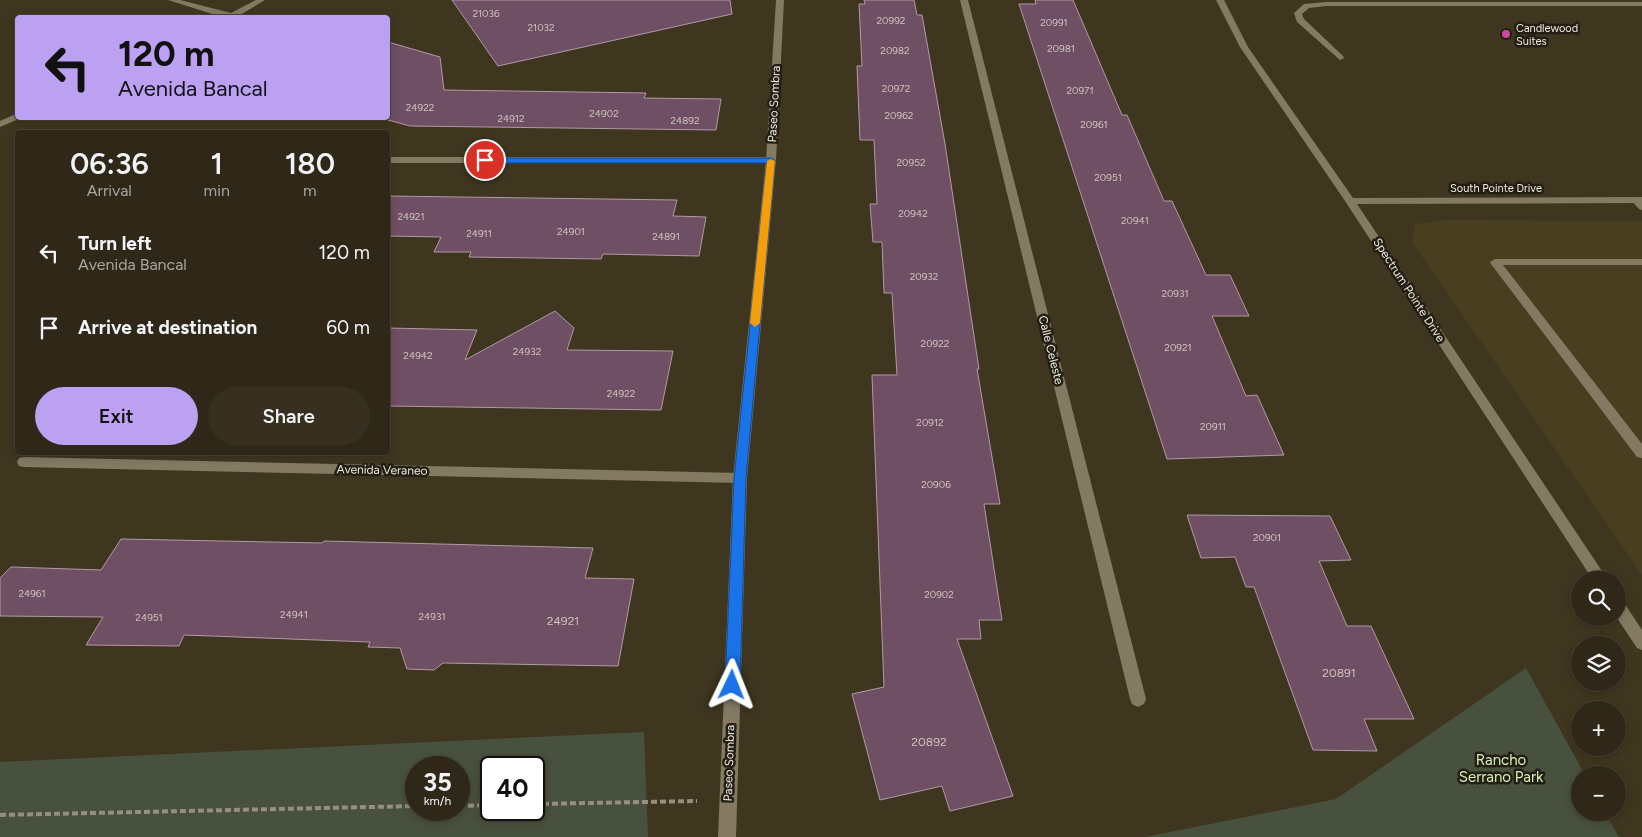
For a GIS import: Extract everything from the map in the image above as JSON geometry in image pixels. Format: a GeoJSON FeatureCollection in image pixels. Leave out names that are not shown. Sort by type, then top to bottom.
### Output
{"type":"FeatureCollection","features":[{"type":"Feature","properties":{"kind":"street"},"geometry":{"type":"LineString","coordinates":[[172,0],[223,15]]}},
{"type":"Feature","properties":{"kind":"street"},"geometry":{"type":"LineString","coordinates":[[234,15],[261,0]]}},
{"type":"Feature","properties":{"kind":"street","name":"Paseo Sombra"},"geometry":{"type":"LineString","coordinates":[[726,837],[740,478],[771,160],[780,0]]}},
{"type":"Feature","properties":{"kind":"street","name":"Calle Celeste"},"geometry":{"type":"LineString","coordinates":[[964,0],[1138,699]]}},
{"type":"Feature","properties":{"kind":"street","name":"Spectrum Pointe Drive"},"geometry":{"type":"LineString","coordinates":[[1220,0],[1244,47],[1350,201],[1595,571]]}},
{"type":"Feature","properties":{"kind":"street"},"geometry":{"type":"LineString","coordinates":[[1340,58],[1300,20],[1298,13],[1307,6],[1326,4],[1642,4]]}},
{"type":"Feature","properties":{"kind":"street"},"geometry":{"type":"LineString","coordinates":[[0,124],[15,117]]}},
{"type":"Feature","properties":{"kind":"street"},"geometry":{"type":"LineString","coordinates":[[390,160],[771,160]]}},
{"type":"Feature","properties":{"kind":"street","name":"South Pointe Drive"},"geometry":{"type":"LineString","coordinates":[[1350,201],[1640,202]]}},
{"type":"Feature","properties":{"kind":"street"},"geometry":{"type":"LineString","coordinates":[[1642,262],[1495,262],[1642,453]]}},
{"type":"Feature","properties":{"kind":"street","name":"Avenida Veraneo"},"geometry":{"type":"LineString","coordinates":[[24,462],[740,478]]}},
{"type":"Feature","properties":{"kind":"street"},"geometry":{"type":"LineString","coordinates":[[1626,618],[1642,643]]}},
{"type":"Feature","properties":{"kind":"path"},"geometry":{"type":"LineString","coordinates":[[545,804],[728,800]]}},
{"type":"Feature","properties":{"kind":"path"},"geometry":{"type":"LineString","coordinates":[[0,815],[405,806]]}},
{"type":"Feature","properties":{"kind":"shaded area"},"geometry":{"type":"Polygon","coordinates":[[[1448,220],[1642,221],[1642,575],[1412,242],[1415,224],[1448,220]]]}},
{"type":"Feature","properties":{"kind":"green space","name":"Rancho Serrano Park"},"geometry":{"type":"Polygon","coordinates":[[[1526,668],[1571,750],[1571,756],[1575,756],[1580,766],[1571,766],[1571,821],[1610,821],[1619,837],[1145,837],[1336,799],[1526,668]]]}},
{"type":"Feature","properties":{"kind":"green space"},"geometry":{"type":"Polygon","coordinates":[[[644,732],[648,837],[0,837],[0,762],[644,732]]]}},
{"type":"Feature","properties":{"kind":"building"},"geometry":{"type":"Polygon","coordinates":[[[452,0],[730,0],[732,14],[498,66],[452,0]]]}},
{"type":"Feature","properties":{"kind":"building"},"geometry":{"type":"Polygon","coordinates":[[[864,0],[914,0],[917,15],[922,15],[945,144],[979,369],[977,369],[1000,504],[984,504],[1002,620],[979,620],[981,639],[957,639],[1013,796],[950,811],[942,786],[880,800],[852,694],[884,687],[872,375],[897,375],[892,293],[884,293],[882,242],[873,242],[870,204],[877,204],[874,140],[860,140],[857,66],[862,66],[859,4],[865,4],[864,0]]]}},
{"type":"Feature","properties":{"kind":"building"},"geometry":{"type":"Polygon","coordinates":[[[1035,0],[1073,0],[1122,115],[1127,115],[1164,201],[1172,201],[1206,275],[1230,275],[1249,316],[1212,316],[1246,396],[1257,395],[1284,455],[1167,459],[1019,4],[1036,4],[1035,0]]]}},
{"type":"Feature","properties":{"kind":"building"},"geometry":{"type":"Polygon","coordinates":[[[390,43],[440,57],[444,90],[646,93],[644,98],[721,99],[716,130],[410,126],[388,120],[390,120],[390,43]]]}},
{"type":"Feature","properties":{"kind":"building"},"geometry":{"type":"Polygon","coordinates":[[[390,196],[677,200],[673,216],[706,217],[699,256],[603,254],[601,259],[469,257],[471,252],[434,252],[441,237],[390,236],[390,196]]]}},
{"type":"Feature","properties":{"kind":"building"},"geometry":{"type":"Polygon","coordinates":[[[555,311],[574,328],[567,350],[673,351],[661,410],[390,406],[390,328],[477,330],[465,360],[555,311]]]}},
{"type":"Feature","properties":{"kind":"building"},"geometry":{"type":"Polygon","coordinates":[[[1187,515],[1330,516],[1351,560],[1319,561],[1347,626],[1371,626],[1414,719],[1364,719],[1377,751],[1313,750],[1254,587],[1246,587],[1235,557],[1201,558],[1187,515]]]}},
{"type":"Feature","properties":{"kind":"building"},"geometry":{"type":"Polygon","coordinates":[[[121,539],[322,543],[324,541],[593,548],[585,578],[634,579],[618,666],[443,663],[434,670],[407,669],[400,648],[368,647],[370,642],[184,635],[179,646],[86,645],[103,617],[0,616],[0,578],[11,567],[101,570],[121,539]]]}},
{"type":"Feature","properties":{"kind":"slow traffic"},"geometry":{"type":"LineString","coordinates":[[755,323],[771,161]]}},
{"type":"Feature","properties":{"kind":"place","name":"Candlewood Suites"},"geometry":{"type":"Point","coordinates":[1506,34]}},
{"type":"Feature","properties":{"kind":"route"},"geometry":{"type":"LineString","coordinates":[[485,160],[771,160],[740,478],[732,685]]}}]}
